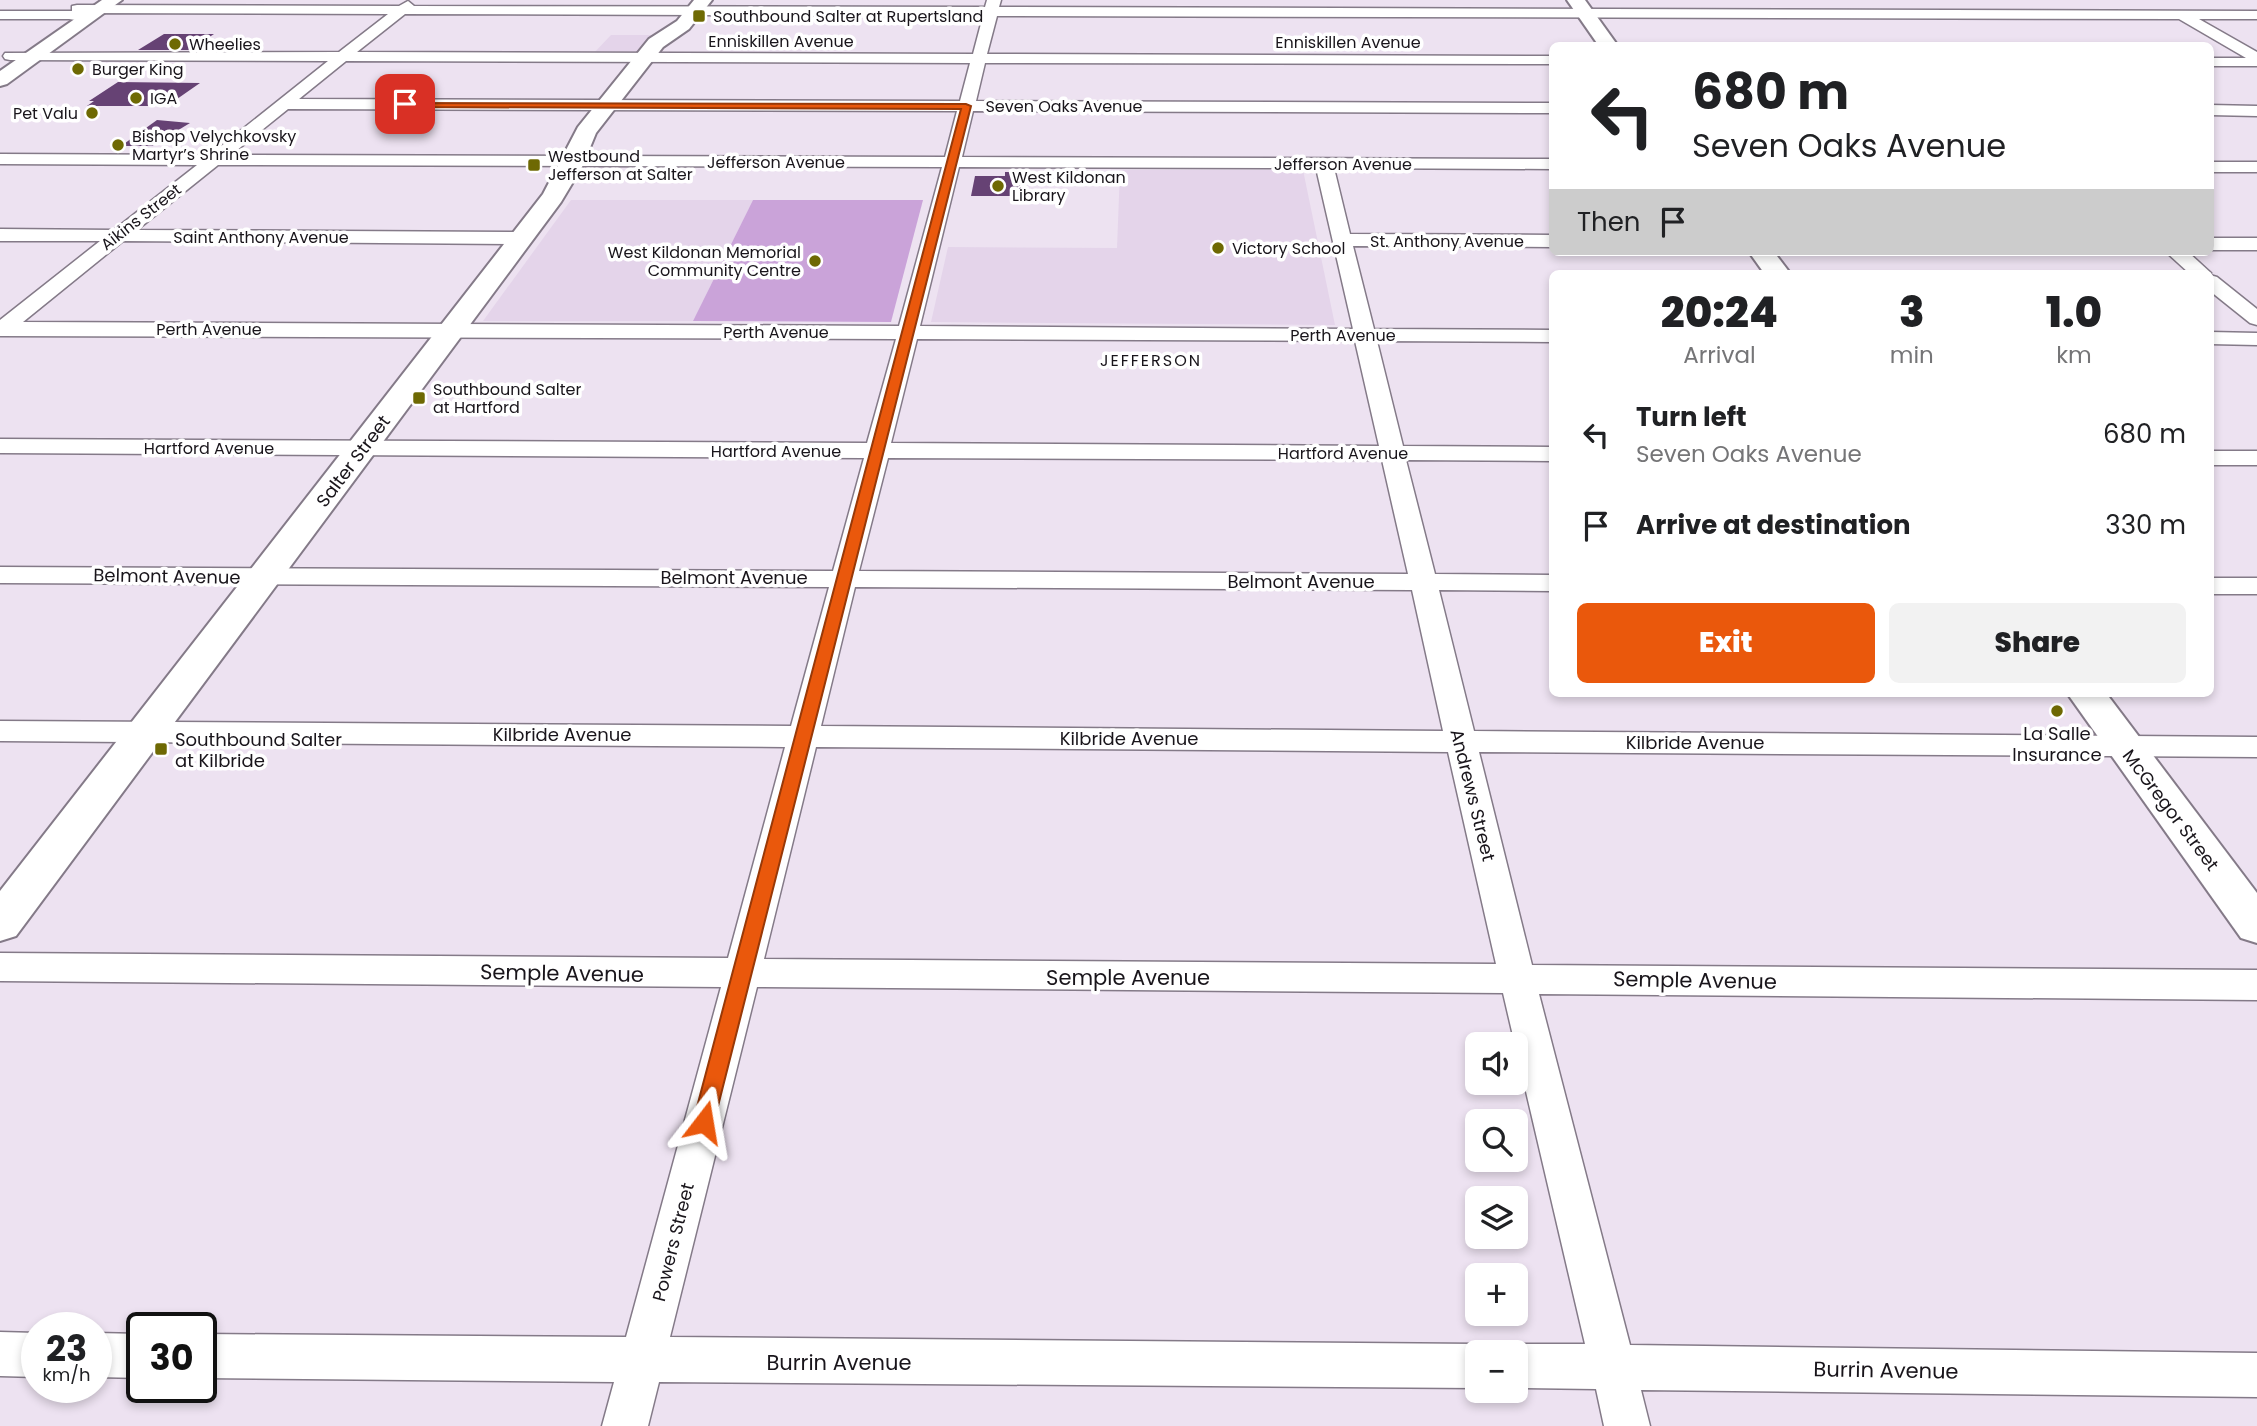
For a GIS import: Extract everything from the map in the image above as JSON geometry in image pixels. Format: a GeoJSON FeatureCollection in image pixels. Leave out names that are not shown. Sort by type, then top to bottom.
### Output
{"type":"FeatureCollection","features":[{"type":"Feature","properties":{"kind":"main road","name":"Salter Street"},"geometry":{"type":"LineString","coordinates":[[0,924],[553,197],[586,132],[643,57],[662,38],[683,25],[700,5]]}},
{"type":"Feature","properties":{"kind":"main road"},"geometry":{"type":"LineString","coordinates":[[1581,6],[1606,42]]}},
{"type":"Feature","properties":{"kind":"main road"},"geometry":{"type":"LineString","coordinates":[[0,80],[35,56],[85,12]]}},
{"type":"Feature","properties":{"kind":"main road"},"geometry":{"type":"LineString","coordinates":[[5,60],[85,12]]}},
{"type":"Feature","properties":{"kind":"main road"},"geometry":{"type":"LineString","coordinates":[[1764,256],[1775,270]]}},
{"type":"Feature","properties":{"kind":"main road","name":"McGregor Street"},"geometry":{"type":"LineString","coordinates":[[2089,697],[2257,926]]}},
{"type":"Feature","properties":{"kind":"street"},"geometry":{"type":"LineString","coordinates":[[2157,0],[2257,60]]}},
{"type":"Feature","properties":{"kind":"street"},"geometry":{"type":"LineString","coordinates":[[0,15],[409,5],[700,5],[1581,6],[2257,15]]}},
{"type":"Feature","properties":{"kind":"street","name":"Aikins Street"},"geometry":{"type":"LineString","coordinates":[[1,329],[409,5]]}},
{"type":"Feature","properties":{"kind":"street","name":"Powers Street"},"geometry":{"type":"LineString","coordinates":[[625,1426],[992,6]]}},
{"type":"Feature","properties":{"kind":"street"},"geometry":{"type":"LineString","coordinates":[[0,21],[85,12]]}},
{"type":"Feature","properties":{"kind":"street","name":"Enniskillen Avenue"},"geometry":{"type":"LineString","coordinates":[[5,60],[35,56],[1549,61]]}},
{"type":"Feature","properties":{"kind":"street"},"geometry":{"type":"LineString","coordinates":[[2214,62],[2257,60]]}},
{"type":"Feature","properties":{"kind":"street","name":"Seven Oaks Avenue"},"geometry":{"type":"LineString","coordinates":[[282,104],[1549,108]]}},
{"type":"Feature","properties":{"kind":"street"},"geometry":{"type":"LineString","coordinates":[[2214,110],[2257,111]]}},
{"type":"Feature","properties":{"kind":"street","name":"Jefferson Avenue"},"geometry":{"type":"LineString","coordinates":[[0,159],[1549,164]]}},
{"type":"Feature","properties":{"kind":"street","name":"Andrews Street"},"geometry":{"type":"LineString","coordinates":[[1324,164],[1517,978],[1627,1426]]}},
{"type":"Feature","properties":{"kind":"street"},"geometry":{"type":"LineString","coordinates":[[2214,167],[2257,167]]}},
{"type":"Feature","properties":{"kind":"street","name":"Saint Anthony Avenue"},"geometry":{"type":"LineString","coordinates":[[0,235],[522,238]]}},
{"type":"Feature","properties":{"kind":"street","name":"St. Anthony Avenue"},"geometry":{"type":"LineString","coordinates":[[1342,240],[1549,241]]}},
{"type":"Feature","properties":{"kind":"street"},"geometry":{"type":"LineString","coordinates":[[2214,243],[2257,244]]}},
{"type":"Feature","properties":{"kind":"street"},"geometry":{"type":"LineString","coordinates":[[2181,256],[2197,270]]}},
{"type":"Feature","properties":{"kind":"street"},"geometry":{"type":"LineString","coordinates":[[2214,284],[2257,319]]}},
{"type":"Feature","properties":{"kind":"street","name":"Perth Avenue"},"geometry":{"type":"LineString","coordinates":[[1,329],[1549,336]]}},
{"type":"Feature","properties":{"kind":"street"},"geometry":{"type":"LineString","coordinates":[[2214,338],[2257,339]]}},
{"type":"Feature","properties":{"kind":"street","name":"Hartford Avenue"},"geometry":{"type":"LineString","coordinates":[[0,446],[1549,454]]}},
{"type":"Feature","properties":{"kind":"street"},"geometry":{"type":"LineString","coordinates":[[2214,458],[2257,458]]}},
{"type":"Feature","properties":{"kind":"street","name":"Belmont Avenue"},"geometry":{"type":"LineString","coordinates":[[0,575],[845,577],[1549,583]]}},
{"type":"Feature","properties":{"kind":"street"},"geometry":{"type":"LineString","coordinates":[[2214,586],[2257,586]]}},
{"type":"Feature","properties":{"kind":"street","name":"Kilbride Avenue"},"geometry":{"type":"LineString","coordinates":[[0,731],[2257,747]]}},
{"type":"Feature","properties":{"kind":"street","name":"Semple Avenue"},"geometry":{"type":"LineString","coordinates":[[0,967],[2257,985]]}},
{"type":"Feature","properties":{"kind":"street"},"geometry":{"type":"LineString","coordinates":[[0,1354],[21,1354]]}},
{"type":"Feature","properties":{"kind":"street","name":"Burrin Avenue"},"geometry":{"type":"LineString","coordinates":[[217,1356],[1465,1366]]}},
{"type":"Feature","properties":{"kind":"street","name":"Burrin Avenue"},"geometry":{"type":"LineString","coordinates":[[1528,1366],[2257,1375]]}},
{"type":"Feature","properties":{"kind":"shaded area"},"geometry":{"type":"Polygon","coordinates":[[[611,35],[658,35],[647,41],[638,53],[594,53],[611,35]]]}},
{"type":"Feature","properties":{"kind":"shaded area","name":"Victory School"},"geometry":{"type":"Polygon","coordinates":[[[1120,170],[1303,170],[1335,325],[931,322],[948,247],[1117,248],[1120,170]]]}},
{"type":"Feature","properties":{"kind":"shaded area"},"geometry":{"type":"Polygon","coordinates":[[[571,200],[753,200],[693,321],[483,321],[571,200]]]}},
{"type":"Feature","properties":{"kind":"shaded area","name":"West Kildonan Memorial Community Centre"},"geometry":{"type":"Polygon","coordinates":[[[753,200],[923,200],[891,322],[693,321],[753,200]]]}},
{"type":"Feature","properties":{"kind":"building"},"geometry":{"type":"Polygon","coordinates":[[[164,34],[214,34],[190,50],[138,50],[164,34]]]}},
{"type":"Feature","properties":{"kind":"building","name":"IGA"},"geometry":{"type":"Polygon","coordinates":[[[118,82],[200,83],[167,106],[87,106],[94,101],[89,101],[118,82]]]}},
{"type":"Feature","properties":{"kind":"building"},"geometry":{"type":"Polygon","coordinates":[[[157,120],[190,123],[152,146],[121,146],[157,120]]]}},
{"type":"Feature","properties":{"kind":"building","name":"West Kildonan Library"},"geometry":{"type":"Polygon","coordinates":[[[1005,172],[1025,172],[1021,196],[971,196],[975,176],[1005,176],[1005,172]]]}},
{"type":"Feature","properties":{"kind":"place","name":"Southbound Salter at Rupertsland"},"geometry":{"type":"Point","coordinates":[699,16]}},
{"type":"Feature","properties":{"kind":"place","name":"Wheelies"},"geometry":{"type":"Point","coordinates":[175,44]}},
{"type":"Feature","properties":{"kind":"place","name":"Burger King"},"geometry":{"type":"Point","coordinates":[78,69]}},
{"type":"Feature","properties":{"kind":"place","name":"IGA"},"geometry":{"type":"Point","coordinates":[136,98]}},
{"type":"Feature","properties":{"kind":"place","name":"Pet Valu"},"geometry":{"type":"Point","coordinates":[92,113]}},
{"type":"Feature","properties":{"kind":"place","name":"Bishop Velychkovsky Martyr’s Shrine"},"geometry":{"type":"Point","coordinates":[118,145]}},
{"type":"Feature","properties":{"kind":"place","name":"Westbound Jefferson at Salter"},"geometry":{"type":"Point","coordinates":[534,165]}},
{"type":"Feature","properties":{"kind":"place","name":"West Kildonan Library"},"geometry":{"type":"Point","coordinates":[998,186]}},
{"type":"Feature","properties":{"kind":"place","name":"Victory School"},"geometry":{"type":"Point","coordinates":[1218,248]}},
{"type":"Feature","properties":{"kind":"place","name":"West Kildonan Memorial Community Centre"},"geometry":{"type":"Point","coordinates":[815,261]}},
{"type":"Feature","properties":{"kind":"place","name":"Southbound Salter at Hartford"},"geometry":{"type":"Point","coordinates":[419,398]}},
{"type":"Feature","properties":{"kind":"place","name":"La Salle Insurance"},"geometry":{"type":"Point","coordinates":[2057,711]}},
{"type":"Feature","properties":{"kind":"place","name":"Southbound Salter at Kilbride"},"geometry":{"type":"Point","coordinates":[161,749]}},
{"type":"Feature","properties":{"kind":"district","name":"JEFFERSON"},"geometry":{"type":"Point","coordinates":[1151,360]}},
{"type":"Feature","properties":{"kind":"route"},"geometry":{"type":"LineString","coordinates":[[405,104],[966,106],[704,1122]]}}]}
